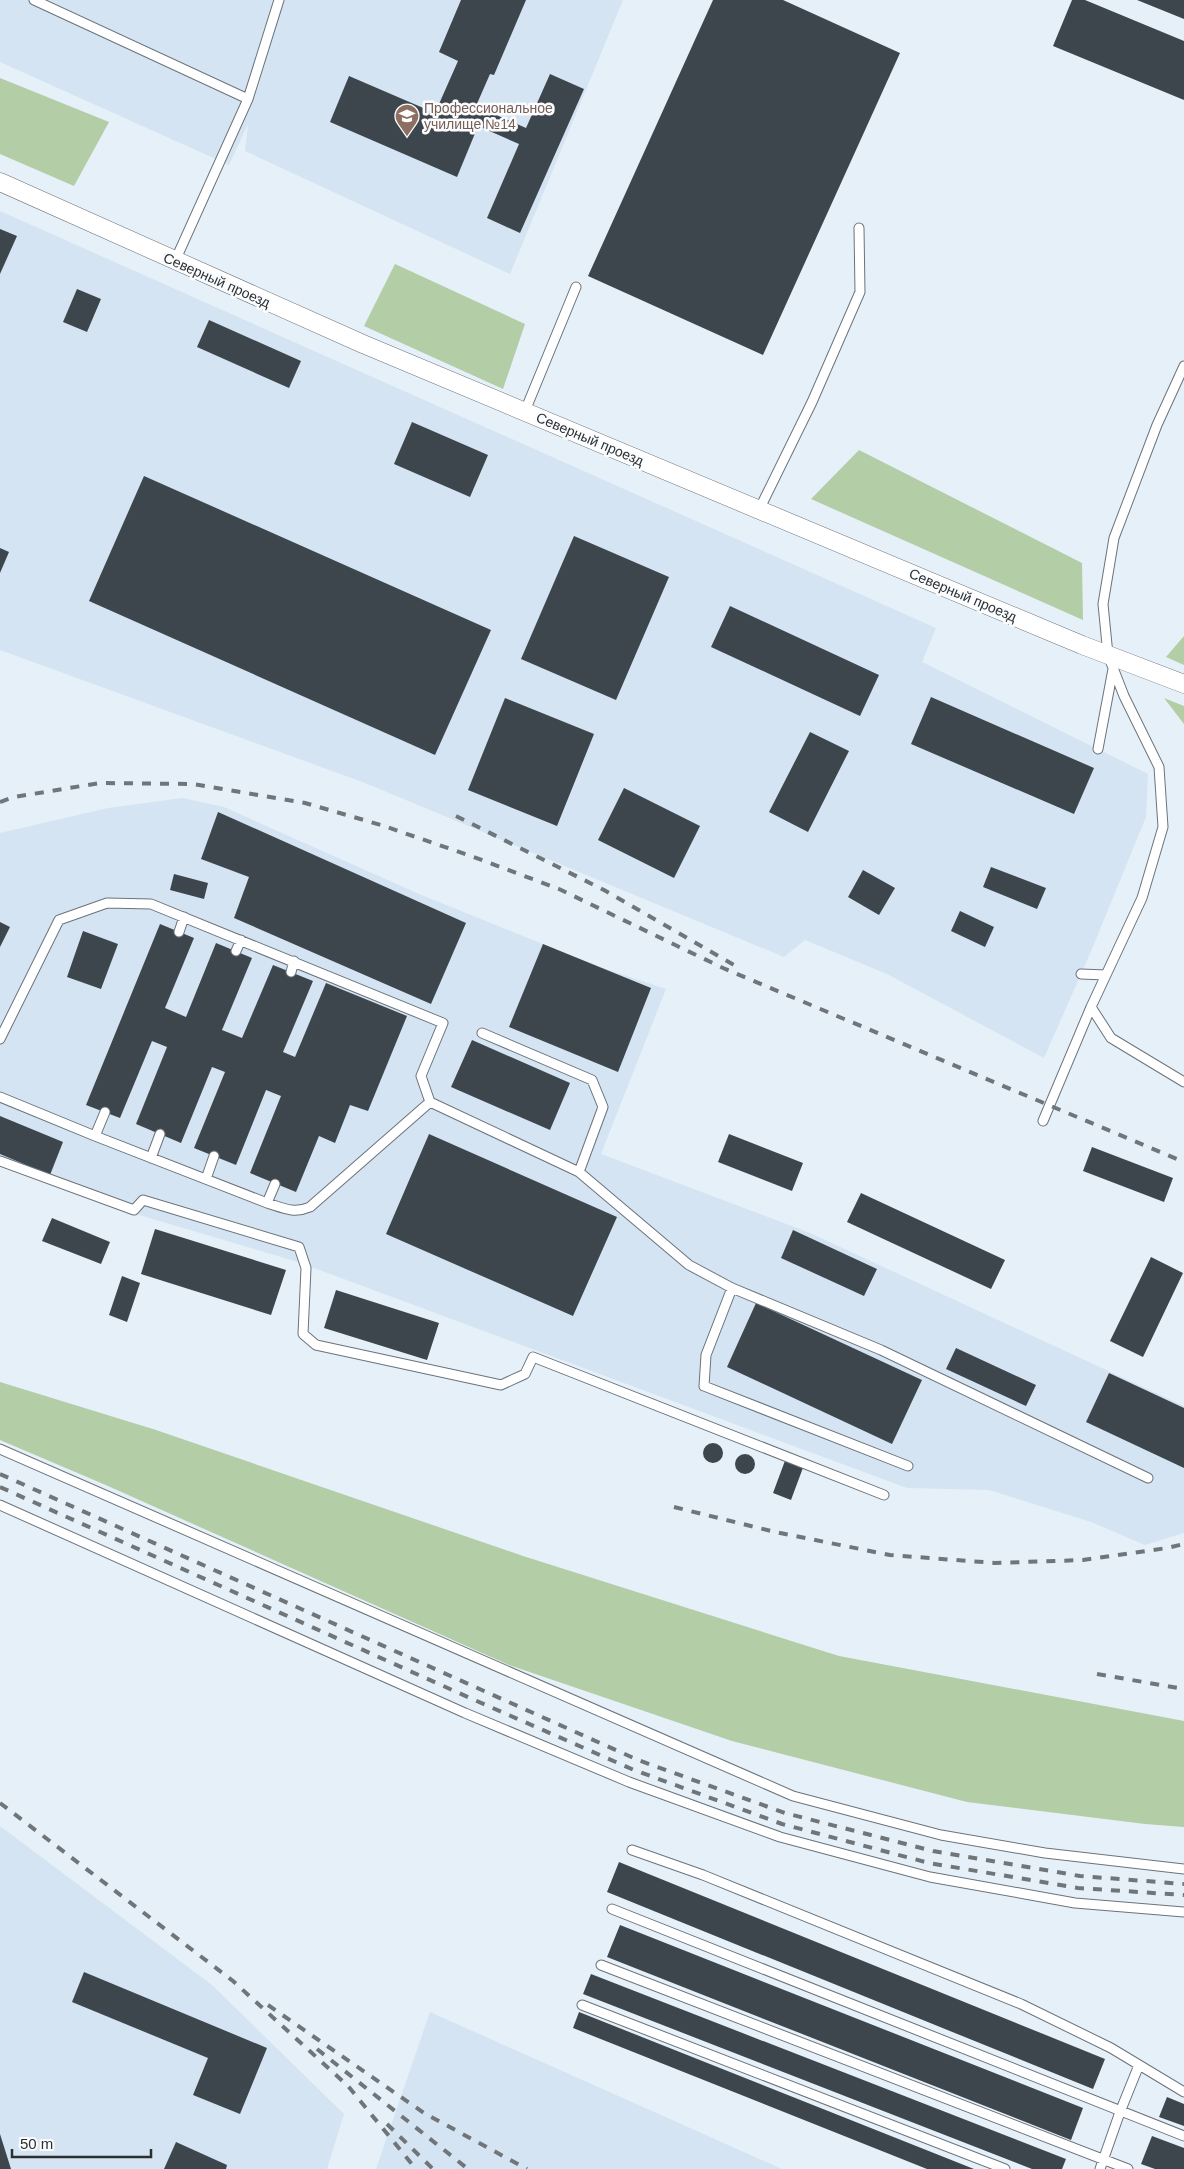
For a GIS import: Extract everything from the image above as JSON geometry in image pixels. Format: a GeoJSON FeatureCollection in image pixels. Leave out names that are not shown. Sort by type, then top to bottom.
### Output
{"type":"FeatureCollection","features":[{"type":"Feature","properties":{"kind":"street","name":"Северный проезд"},"geometry":{"type":"LineString","coordinates":[[0,182],[175,261],[1111,662],[1184,684]]}},
{"type":"Feature","properties":{"kind":"lane"},"geometry":{"type":"LineString","coordinates":[[34,0],[248,99]]}},
{"type":"Feature","properties":{"kind":"lane"},"geometry":{"type":"LineString","coordinates":[[175,261],[248,99],[279,0]]}},
{"type":"Feature","properties":{"kind":"lane"},"geometry":{"type":"LineString","coordinates":[[759,510],[812,402],[860,292],[859,228]]}},
{"type":"Feature","properties":{"kind":"lane"},"geometry":{"type":"LineString","coordinates":[[525,412],[576,287]]}},
{"type":"Feature","properties":{"kind":"lane"},"geometry":{"type":"LineString","coordinates":[[1043,1121],[1106,975],[1142,898],[1163,826],[1159,767],[1124,696],[1111,662],[1103,604],[1114,538],[1157,425],[1184,366]]}},
{"type":"Feature","properties":{"kind":"lane"},"geometry":{"type":"LineString","coordinates":[[1098,749],[1111,662]]}},
{"type":"Feature","properties":{"kind":"lane"},"geometry":{"type":"LineString","coordinates":[[0,1039],[59,920],[106,903],[151,904],[294,962],[352,989],[442,1023],[421,1076],[430,1102],[579,1172],[689,1265],[732,1288],[881,1350],[1148,1478]]}},
{"type":"Feature","properties":{"kind":"lane"},"geometry":{"type":"LineString","coordinates":[[179,932],[184,917]]}},
{"type":"Feature","properties":{"kind":"lane"},"geometry":{"type":"LineString","coordinates":[[236,951],[241,940]]}},
{"type":"Feature","properties":{"kind":"lane"},"geometry":{"type":"LineString","coordinates":[[291,972],[294,962]]}},
{"type":"Feature","properties":{"kind":"lane"},"geometry":{"type":"LineString","coordinates":[[1081,974],[1106,975]]}},
{"type":"Feature","properties":{"kind":"lane"},"geometry":{"type":"LineString","coordinates":[[1092,1007],[1111,1038],[1184,1082]]}},
{"type":"Feature","properties":{"kind":"lane"},"geometry":{"type":"LineString","coordinates":[[482,1033],[592,1080],[603,1108],[579,1172]]}},
{"type":"Feature","properties":{"kind":"lane"},"geometry":{"type":"LineString","coordinates":[[0,1097],[150,1158],[290,1211],[299,1211],[310,1207],[430,1102]]}},
{"type":"Feature","properties":{"kind":"lane"},"geometry":{"type":"LineString","coordinates":[[95,1136],[105,1112]]}},
{"type":"Feature","properties":{"kind":"lane"},"geometry":{"type":"LineString","coordinates":[[150,1158],[160,1134]]}},
{"type":"Feature","properties":{"kind":"lane"},"geometry":{"type":"LineString","coordinates":[[206,1179],[214,1156]]}},
{"type":"Feature","properties":{"kind":"lane"},"geometry":{"type":"LineString","coordinates":[[0,1161],[134,1210],[143,1200],[299,1247],[306,1268],[303,1334],[316,1345],[501,1385],[525,1374],[533,1357],[884,1495]]}},
{"type":"Feature","properties":{"kind":"lane"},"geometry":{"type":"LineString","coordinates":[[267,1203],[275,1184]]}},
{"type":"Feature","properties":{"kind":"lane"},"geometry":{"type":"LineString","coordinates":[[732,1288],[706,1355],[704,1386],[908,1466]]}},
{"type":"Feature","properties":{"kind":"lane"},"geometry":{"type":"LineString","coordinates":[[0,1449],[793,1796],[941,1836],[1046,1854],[1184,1869]]}},
{"type":"Feature","properties":{"kind":"lane"},"geometry":{"type":"LineString","coordinates":[[0,1505],[465,1713],[629,1782],[780,1837],[930,1877],[1075,1902],[1184,1912]]}},
{"type":"Feature","properties":{"kind":"lane"},"geometry":{"type":"LineString","coordinates":[[632,1850],[703,1875],[1021,2004],[1111,2048],[1184,2092]]}},
{"type":"Feature","properties":{"kind":"lane"},"geometry":{"type":"LineString","coordinates":[[612,1909],[1184,2136]]}},
{"type":"Feature","properties":{"kind":"lane"},"geometry":{"type":"LineString","coordinates":[[601,1965],[1128,2169]]}},
{"type":"Feature","properties":{"kind":"lane"},"geometry":{"type":"LineString","coordinates":[[582,2005],[1006,2169]]}},
{"type":"Feature","properties":{"kind":"lane"},"geometry":{"type":"LineString","coordinates":[[1100,2169],[1139,2065]]}},
{"type":"Feature","properties":{"kind":"shaded area","name":"Профессиональное училище №14"},"geometry":{"type":"Polygon","coordinates":[[[0,0],[623,0],[510,274],[245,151],[248,124],[229,165],[0,62],[0,0]]]}},
{"type":"Feature","properties":{"kind":"shaded area"},"geometry":{"type":"Polygon","coordinates":[[[0,211],[936,628],[922,662],[1148,774],[1146,817],[1092,949],[1044,1058],[887,974],[805,940],[784,957],[365,783],[0,650],[0,211]]]}},
{"type":"Feature","properties":{"kind":"shaded area"},"geometry":{"type":"Polygon","coordinates":[[[182,798],[224,807],[419,894],[600,967],[666,989],[601,1154],[810,1233],[1184,1406],[1184,1533],[1145,1545],[1091,1522],[989,1490],[907,1488],[298,1262],[119,1209],[0,1166],[0,833],[108,808],[182,798]]]}},
{"type":"Feature","properties":{"kind":"shaded area"},"geometry":{"type":"Polygon","coordinates":[[[0,1826],[212,1985],[344,2114],[327,2169],[0,2169],[0,1826]]]}},
{"type":"Feature","properties":{"kind":"shaded area"},"geometry":{"type":"Polygon","coordinates":[[[430,2012],[782,2169],[376,2169],[430,2012]]]}},
{"type":"Feature","properties":{"kind":"green space"},"geometry":{"type":"Polygon","coordinates":[[[0,78],[109,122],[74,186],[0,154],[0,78]]]}},
{"type":"Feature","properties":{"kind":"green space"},"geometry":{"type":"Polygon","coordinates":[[[395,264],[525,324],[503,389],[364,326],[395,264]]]}},
{"type":"Feature","properties":{"kind":"green space"},"geometry":{"type":"Polygon","coordinates":[[[859,450],[1082,563],[1083,620],[811,499],[859,450]]]}},
{"type":"Feature","properties":{"kind":"green space"},"geometry":{"type":"Polygon","coordinates":[[[1184,636],[1184,665],[1166,657],[1184,636]]]}},
{"type":"Feature","properties":{"kind":"green space"},"geometry":{"type":"Polygon","coordinates":[[[1164,698],[1184,706],[1184,724],[1164,698]]]}},
{"type":"Feature","properties":{"kind":"green space"},"geometry":{"type":"Polygon","coordinates":[[[0,1382],[156,1430],[523,1556],[839,1656],[1184,1721],[1184,1827],[967,1802],[732,1741],[509,1665],[108,1486],[0,1440],[0,1382]]]}},
{"type":"Feature","properties":{"kind":"building"},"geometry":{"type":"Polygon","coordinates":[[[461,0],[526,0],[494,75],[490,74],[476,106],[526,128],[550,74],[584,89],[520,233],[487,218],[519,144],[469,122],[467,126],[476,131],[457,177],[330,122],[349,76],[435,113],[458,61],[439,52],[461,0]]]}},
{"type":"Feature","properties":{"kind":"building"},"geometry":{"type":"Polygon","coordinates":[[[713,0],[783,0],[900,53],[763,355],[588,276],[713,0]]]}},
{"type":"Feature","properties":{"kind":"building"},"geometry":{"type":"Polygon","coordinates":[[[1072,0],[1085,0],[1184,41],[1184,100],[1053,46],[1072,0]]]}},
{"type":"Feature","properties":{"kind":"building"},"geometry":{"type":"Polygon","coordinates":[[[1137,0],[1184,0],[1184,19],[1137,0]]]}},
{"type":"Feature","properties":{"kind":"building"},"geometry":{"type":"Polygon","coordinates":[[[0,229],[17,236],[0,274],[0,229]]]}},
{"type":"Feature","properties":{"kind":"building"},"geometry":{"type":"Polygon","coordinates":[[[77,289],[101,299],[87,332],[63,322],[77,289]]]}},
{"type":"Feature","properties":{"kind":"building"},"geometry":{"type":"Polygon","coordinates":[[[209,320],[301,361],[289,388],[197,347],[209,320]]]}},
{"type":"Feature","properties":{"kind":"building"},"geometry":{"type":"Polygon","coordinates":[[[412,422],[488,455],[470,497],[394,464],[412,422]]]}},
{"type":"Feature","properties":{"kind":"building"},"geometry":{"type":"Polygon","coordinates":[[[144,476],[491,630],[435,755],[89,601],[144,476]]]}},
{"type":"Feature","properties":{"kind":"building"},"geometry":{"type":"Polygon","coordinates":[[[574,536],[669,577],[616,700],[521,659],[574,536]]]}},
{"type":"Feature","properties":{"kind":"building"},"geometry":{"type":"Polygon","coordinates":[[[0,548],[9,552],[0,573],[0,548]]]}},
{"type":"Feature","properties":{"kind":"building"},"geometry":{"type":"Polygon","coordinates":[[[730,606],[879,675],[860,716],[711,647],[730,606]]]}},
{"type":"Feature","properties":{"kind":"building"},"geometry":{"type":"Polygon","coordinates":[[[931,697],[1094,768],[1074,814],[911,744],[931,697]]]}},
{"type":"Feature","properties":{"kind":"building"},"geometry":{"type":"Polygon","coordinates":[[[505,698],[594,734],[557,826],[468,790],[505,698]]]}},
{"type":"Feature","properties":{"kind":"building"},"geometry":{"type":"Polygon","coordinates":[[[810,732],[849,751],[808,832],[769,812],[810,732]]]}},
{"type":"Feature","properties":{"kind":"building"},"geometry":{"type":"Polygon","coordinates":[[[624,788],[700,826],[674,878],[598,840],[624,788]]]}},
{"type":"Feature","properties":{"kind":"building"},"geometry":{"type":"Polygon","coordinates":[[[218,812],[466,923],[431,1004],[234,918],[249,877],[201,859],[218,812]]]}},
{"type":"Feature","properties":{"kind":"building"},"geometry":{"type":"Polygon","coordinates":[[[991,867],[1046,888],[1037,909],[983,887],[991,867]]]}},
{"type":"Feature","properties":{"kind":"building"},"geometry":{"type":"Polygon","coordinates":[[[863,870],[895,888],[879,915],[848,897],[863,870]]]}},
{"type":"Feature","properties":{"kind":"building"},"geometry":{"type":"Polygon","coordinates":[[[174,874],[208,883],[204,899],[170,890],[174,874]]]}},
{"type":"Feature","properties":{"kind":"building"},"geometry":{"type":"Polygon","coordinates":[[[960,911],[994,927],[985,947],[951,931],[960,911]]]}},
{"type":"Feature","properties":{"kind":"building"},"geometry":{"type":"Polygon","coordinates":[[[0,922],[10,927],[0,947],[0,922]]]}},
{"type":"Feature","properties":{"kind":"building"},"geometry":{"type":"Polygon","coordinates":[[[160,924],[194,938],[165,1008],[186,1017],[216,943],[252,958],[222,1030],[242,1038],[273,965],[313,981],[283,1052],[295,1057],[326,983],[407,1016],[368,1111],[350,1105],[335,1143],[319,1136],[296,1192],[250,1173],[281,1096],[266,1090],[236,1165],[194,1148],[225,1072],[212,1067],[181,1143],[136,1124],[167,1047],[152,1041],[120,1118],[86,1105],[160,924]]]}},
{"type":"Feature","properties":{"kind":"building"},"geometry":{"type":"Polygon","coordinates":[[[83,931],[118,944],[101,989],[67,977],[83,931]]]}},
{"type":"Feature","properties":{"kind":"building"},"geometry":{"type":"Polygon","coordinates":[[[543,944],[651,988],[618,1072],[509,1027],[543,944]]]}},
{"type":"Feature","properties":{"kind":"building"},"geometry":{"type":"Polygon","coordinates":[[[472,1040],[570,1083],[550,1130],[451,1087],[472,1040]]]}},
{"type":"Feature","properties":{"kind":"building"},"geometry":{"type":"Polygon","coordinates":[[[0,1116],[63,1142],[50,1175],[0,1154],[0,1116]]]}},
{"type":"Feature","properties":{"kind":"building"},"geometry":{"type":"Polygon","coordinates":[[[429,1134],[617,1217],[573,1316],[386,1234],[429,1134]]]}},
{"type":"Feature","properties":{"kind":"building"},"geometry":{"type":"Polygon","coordinates":[[[729,1134],[803,1163],[792,1191],[718,1162],[729,1134]]]}},
{"type":"Feature","properties":{"kind":"building"},"geometry":{"type":"Polygon","coordinates":[[[1092,1147],[1173,1178],[1164,1202],[1083,1171],[1092,1147]]]}},
{"type":"Feature","properties":{"kind":"building"},"geometry":{"type":"Polygon","coordinates":[[[861,1193],[1005,1260],[991,1289],[847,1222],[861,1193]]]}},
{"type":"Feature","properties":{"kind":"building"},"geometry":{"type":"Polygon","coordinates":[[[52,1218],[110,1242],[101,1264],[42,1241],[52,1218]]]}},
{"type":"Feature","properties":{"kind":"building"},"geometry":{"type":"Polygon","coordinates":[[[155,1229],[286,1270],[271,1315],[141,1274],[155,1229]]]}},
{"type":"Feature","properties":{"kind":"building"},"geometry":{"type":"Polygon","coordinates":[[[793,1230],[877,1269],[864,1296],[781,1258],[793,1230]]]}},
{"type":"Feature","properties":{"kind":"building"},"geometry":{"type":"Polygon","coordinates":[[[1151,1257],[1183,1273],[1143,1357],[1110,1341],[1151,1257]]]}},
{"type":"Feature","properties":{"kind":"building"},"geometry":{"type":"Polygon","coordinates":[[[122,1276],[140,1283],[127,1322],[109,1315],[122,1276]]]}},
{"type":"Feature","properties":{"kind":"building"},"geometry":{"type":"Polygon","coordinates":[[[336,1290],[439,1323],[427,1360],[324,1328],[336,1290]]]}},
{"type":"Feature","properties":{"kind":"building"},"geometry":{"type":"Polygon","coordinates":[[[756,1303],[922,1380],[892,1444],[727,1367],[756,1303]]]}},
{"type":"Feature","properties":{"kind":"building"},"geometry":{"type":"Polygon","coordinates":[[[956,1348],[1036,1385],[1026,1406],[946,1369],[956,1348]]]}},
{"type":"Feature","properties":{"kind":"building"},"geometry":{"type":"Polygon","coordinates":[[[1109,1373],[1184,1408],[1184,1468],[1086,1422],[1109,1373]]]}},
{"type":"Feature","properties":{"kind":"building"},"geometry":{"type":"Polygon","coordinates":[[[713,1443],[720,1446],[723,1453],[720,1460],[713,1463],[706,1460],[703,1453],[706,1446],[713,1443]]]}},
{"type":"Feature","properties":{"kind":"building"},"geometry":{"type":"Polygon","coordinates":[[[745,1454],[752,1457],[755,1464],[752,1471],[745,1474],[738,1471],[735,1464],[738,1457],[745,1454]]]}},
{"type":"Feature","properties":{"kind":"building"},"geometry":{"type":"Polygon","coordinates":[[[786,1458],[804,1465],[791,1500],[773,1493],[786,1458]]]}},
{"type":"Feature","properties":{"kind":"building"},"geometry":{"type":"Polygon","coordinates":[[[619,1862],[1105,2059],[1093,2089],[607,1892],[619,1862]]]}},
{"type":"Feature","properties":{"kind":"building"},"geometry":{"type":"Polygon","coordinates":[[[620,1925],[1083,2108],[1071,2140],[607,1957],[620,1925]]]}},
{"type":"Feature","properties":{"kind":"building"},"geometry":{"type":"Polygon","coordinates":[[[84,1972],[267,2048],[240,2114],[193,2095],[208,2058],[72,2002],[84,1972]]]}},
{"type":"Feature","properties":{"kind":"building"},"geometry":{"type":"Polygon","coordinates":[[[591,1974],[1066,2159],[1062,2169],[1032,2169],[583,1994],[591,1974]]]}},
{"type":"Feature","properties":{"kind":"building"},"geometry":{"type":"Polygon","coordinates":[[[579,2012],[974,2169],[927,2169],[573,2028],[579,2012]]]}},
{"type":"Feature","properties":{"kind":"building"},"geometry":{"type":"Polygon","coordinates":[[[1167,2097],[1184,2104],[1184,2126],[1159,2117],[1167,2097]]]}},
{"type":"Feature","properties":{"kind":"building"},"geometry":{"type":"Polygon","coordinates":[[[0,2134],[11,2169],[0,2169],[0,2134]]]}},
{"type":"Feature","properties":{"kind":"building"},"geometry":{"type":"Polygon","coordinates":[[[1152,2136],[1184,2148],[1184,2169],[1155,2169],[1141,2164],[1152,2136]]]}},
{"type":"Feature","properties":{"kind":"building"},"geometry":{"type":"Polygon","coordinates":[[[176,2142],[227,2165],[226,2169],[164,2169],[176,2142]]]}},
{"type":"Feature","properties":{"kind":"railway"},"geometry":{"type":"LineString","coordinates":[[0,802],[14,797],[100,783],[193,784],[305,803],[381,825],[559,889],[723,968],[1184,1162]]}},
{"type":"Feature","properties":{"kind":"railway"},"geometry":{"type":"LineString","coordinates":[[456,816],[604,890],[741,969]]}},
{"type":"Feature","properties":{"kind":"railway"},"geometry":{"type":"LineString","coordinates":[[0,1474],[638,1760],[785,1813],[933,1851],[1080,1876],[1184,1884]]}},
{"type":"Feature","properties":{"kind":"railway"},"geometry":{"type":"LineString","coordinates":[[0,1487],[634,1770],[782,1824],[929,1863],[1078,1888],[1184,1895]]}},
{"type":"Feature","properties":{"kind":"railway"},"geometry":{"type":"LineString","coordinates":[[674,1507],[775,1532],[890,1555],[995,1563],[1083,1560],[1184,1544]]}},
{"type":"Feature","properties":{"kind":"railway"},"geometry":{"type":"LineString","coordinates":[[1097,1674],[1184,1689]]}},
{"type":"Feature","properties":{"kind":"railway"},"geometry":{"type":"LineString","coordinates":[[0,1803],[233,1981],[348,2086],[416,2169]]}},
{"type":"Feature","properties":{"kind":"railway"},"geometry":{"type":"LineString","coordinates":[[268,2005],[424,2113],[527,2169]]}},
{"type":"Feature","properties":{"kind":"railway"},"geometry":{"type":"LineString","coordinates":[[317,2049],[468,2169]]}},
{"type":"Feature","properties":{"kind":"railway"},"geometry":{"type":"LineString","coordinates":[[387,2124],[433,2169]]}},
{"type":"Feature","properties":{"kind":"place","name":"Профессиональное училище №14"},"geometry":{"type":"Point","coordinates":[407,137]}}]}
